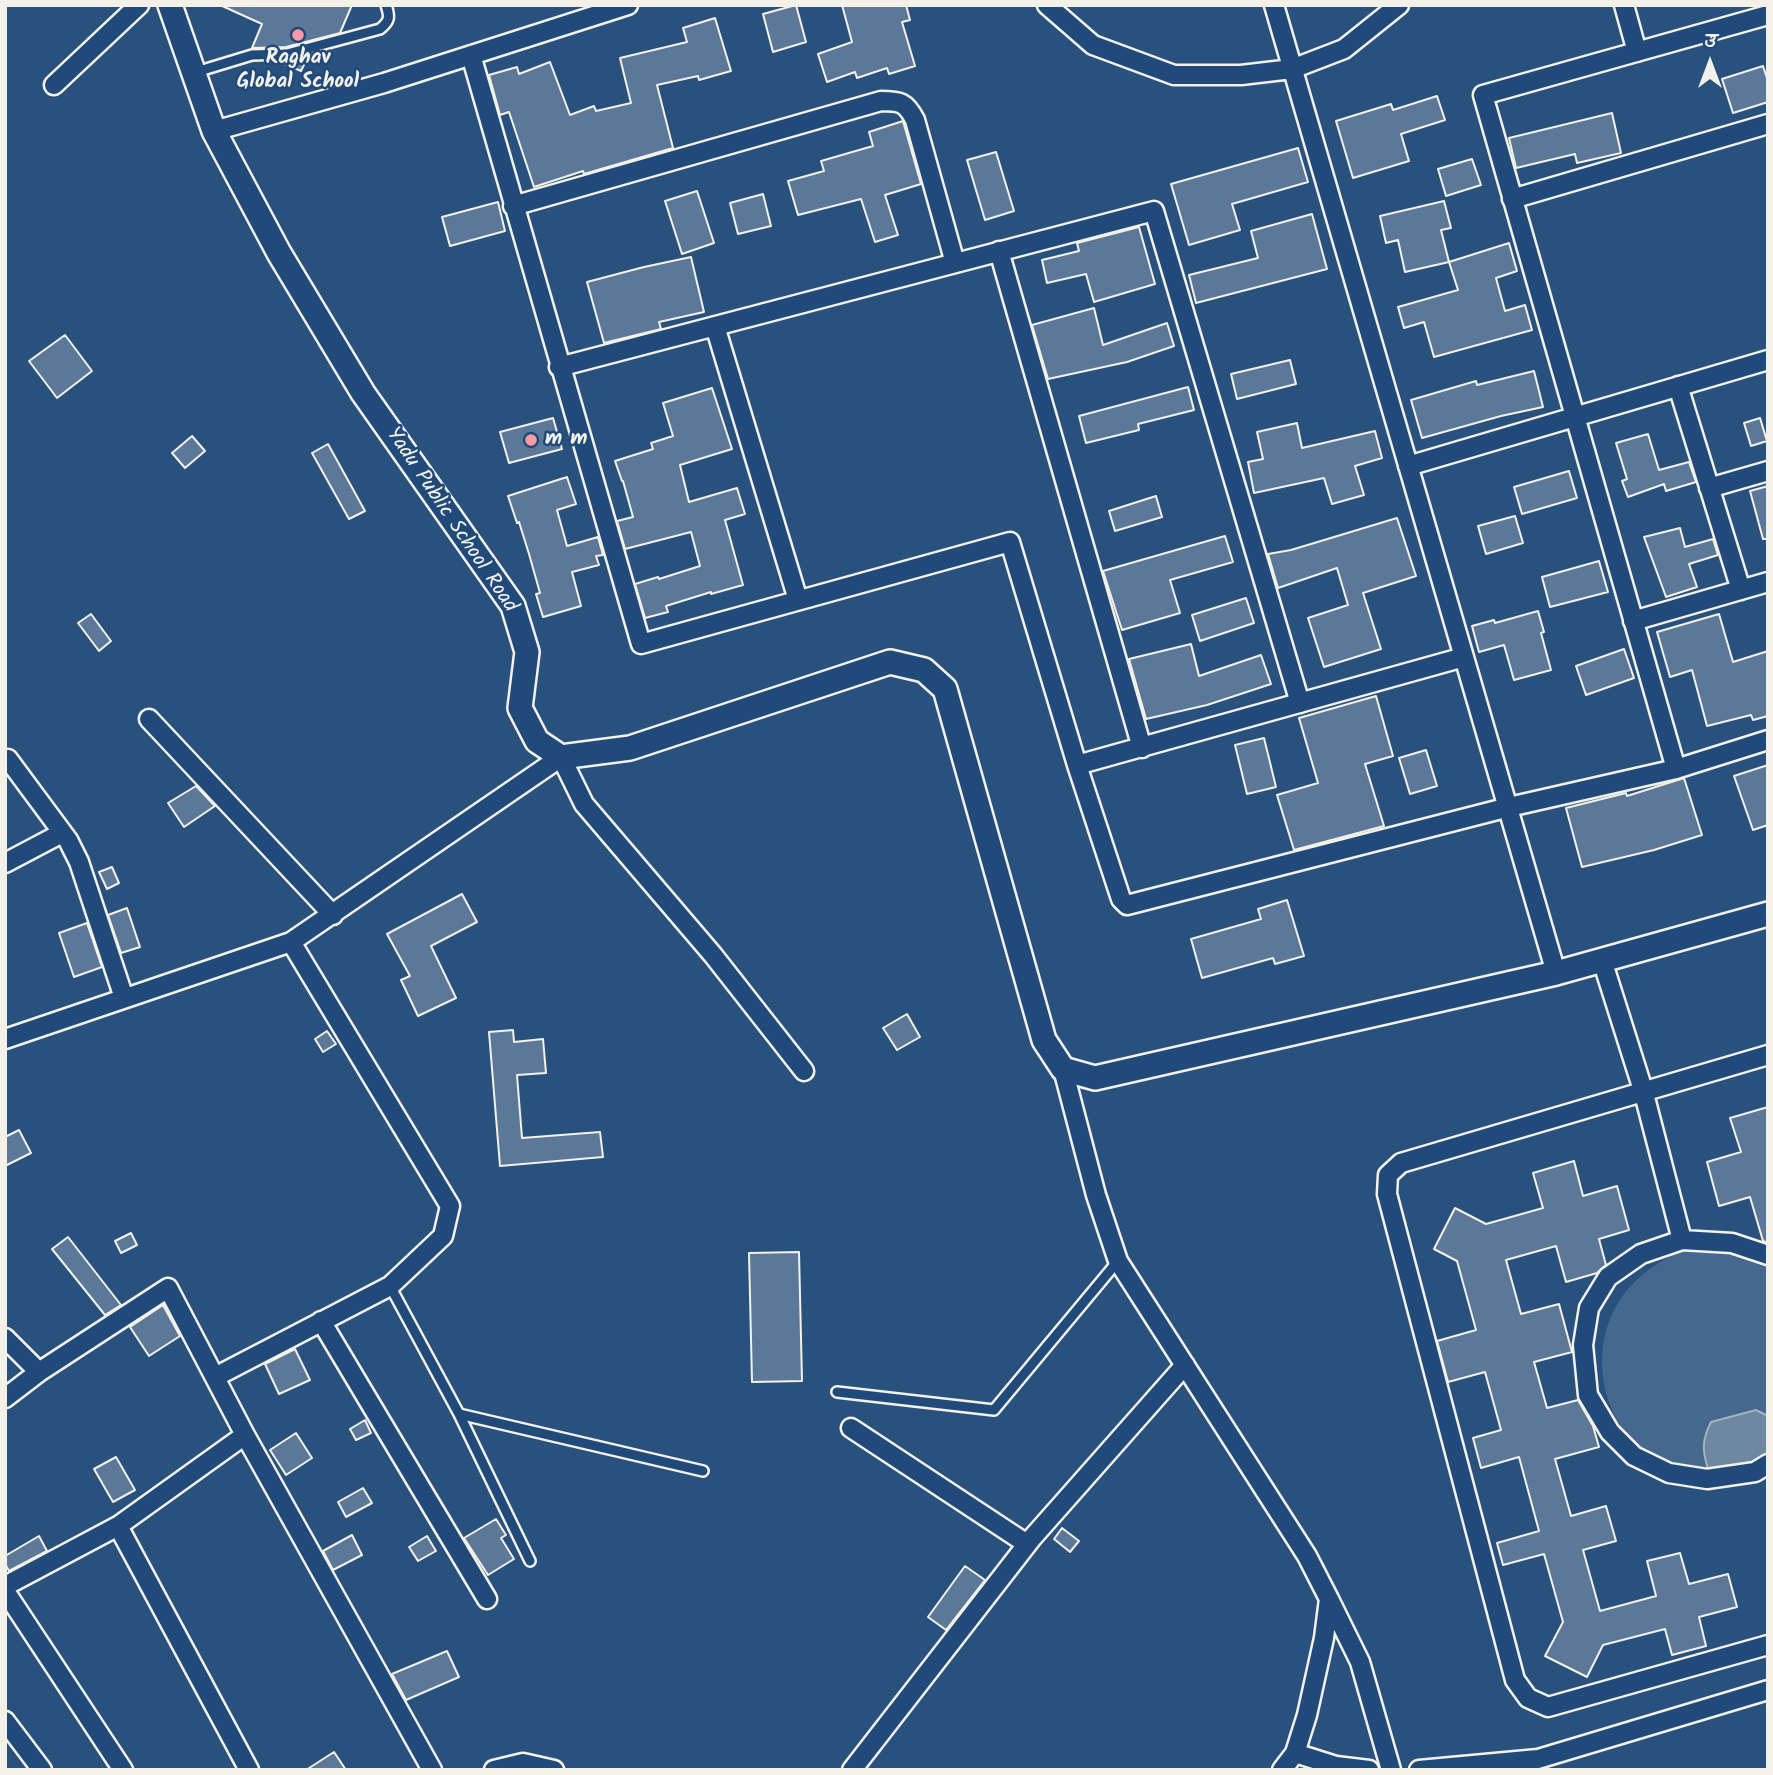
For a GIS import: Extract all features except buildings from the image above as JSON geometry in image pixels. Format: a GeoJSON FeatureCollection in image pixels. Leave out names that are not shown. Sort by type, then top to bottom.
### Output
{"type":"FeatureCollection","features":[{"type":"Feature","properties":{"kind":"street"},"geometry":{"type":"LineString","coordinates":[[54,85],[139,5]]}},
{"type":"Feature","properties":{"kind":"street","name":"Yadu Public School Road"},"geometry":{"type":"LineString","coordinates":[[170,5],[214,131],[279,253],[363,393],[513,606],[527,652],[520,708],[537,741],[561,757],[584,804],[713,955],[804,1071]]}},
{"type":"Feature","properties":{"kind":"street"},"geometry":{"type":"LineString","coordinates":[[214,131],[384,83],[628,5]]}},
{"type":"Feature","properties":{"kind":"street"},"geometry":{"type":"LineString","coordinates":[[1047,5],[1093,45],[1174,75],[1241,75],[1292,69],[1343,49],[1398,5]]}},
{"type":"Feature","properties":{"kind":"street"},"geometry":{"type":"LineString","coordinates":[[1274,5],[1556,973]]}},
{"type":"Feature","properties":{"kind":"street"},"geometry":{"type":"LineString","coordinates":[[1624,5],[1637,52]]}},
{"type":"Feature","properties":{"kind":"street"},"geometry":{"type":"LineString","coordinates":[[1676,769],[1483,96],[1637,52],[1738,14],[1768,15]]}},
{"type":"Feature","properties":{"kind":"street"},"geometry":{"type":"LineString","coordinates":[[471,55],[641,644],[1010,542],[1077,765],[1124,903],[1132,906],[1509,807],[1676,769],[1768,740]]}},
{"type":"Feature","properties":{"kind":"street"},"geometry":{"type":"LineString","coordinates":[[513,206],[881,101],[898,101],[909,108],[915,120],[955,263]]}},
{"type":"Feature","properties":{"kind":"street"},"geometry":{"type":"LineString","coordinates":[[1513,199],[1768,124]]}},
{"type":"Feature","properties":{"kind":"street"},"geometry":{"type":"LineString","coordinates":[[559,367],[1154,211],[1300,703]]}},
{"type":"Feature","properties":{"kind":"street"},"geometry":{"type":"LineString","coordinates":[[999,251],[1142,748]]}},
{"type":"Feature","properties":{"kind":"street"},"geometry":{"type":"LineString","coordinates":[[715,326],[798,600]]}},
{"type":"Feature","properties":{"kind":"street"},"geometry":{"type":"LineString","coordinates":[[1408,466],[1768,360]]}},
{"type":"Feature","properties":{"kind":"street"},"geometry":{"type":"LineString","coordinates":[[1678,386],[1741,590]]}},
{"type":"Feature","properties":{"kind":"street"},"geometry":{"type":"LineString","coordinates":[[1709,488],[1768,471]]}},
{"type":"Feature","properties":{"kind":"street"},"geometry":{"type":"LineString","coordinates":[[1633,621],[1768,582]]}},
{"type":"Feature","properties":{"kind":"street"},"geometry":{"type":"LineString","coordinates":[[1077,765],[1464,657]]}},
{"type":"Feature","properties":{"kind":"street"},"geometry":{"type":"LineString","coordinates":[[5,1039],[291,942],[561,757],[630,748],[890,662],[924,670],[945,689],[1044,1040],[1063,1069],[1096,1195],[1118,1261],[1307,1556],[1360,1662],[1391,1770]]}},
{"type":"Feature","properties":{"kind":"street"},"geometry":{"type":"LineString","coordinates":[[149,719],[332,915]]}},
{"type":"Feature","properties":{"kind":"street"},"geometry":{"type":"LineString","coordinates":[[8,759],[62,833],[79,862],[124,998]]}},
{"type":"Feature","properties":{"kind":"street"},"geometry":{"type":"LineString","coordinates":[[5,863],[62,833]]}},
{"type":"Feature","properties":{"kind":"street"},"geometry":{"type":"LineString","coordinates":[[1063,1069],[1095,1078],[1556,973],[1768,914]]}},
{"type":"Feature","properties":{"kind":"street"},"geometry":{"type":"LineString","coordinates":[[215,1377],[390,1286],[443,1236],[450,1206],[291,942]]}},
{"type":"Feature","properties":{"kind":"street"},"geometry":{"type":"LineString","coordinates":[[1602,960],[1643,1090],[1682,1240]]}},
{"type":"Feature","properties":{"kind":"street"},"geometry":{"type":"LineString","coordinates":[[1768,1055],[1401,1163],[1388,1175],[1387,1194],[1515,1680],[1528,1698],[1548,1707],[1768,1646]]}},
{"type":"Feature","properties":{"kind":"street"},"geometry":{"type":"LineString","coordinates":[[1768,1255],[1732,1243],[1682,1240],[1641,1254],[1608,1277],[1589,1308],[1583,1345],[1588,1395],[1610,1432],[1634,1456],[1669,1473],[1707,1479],[1755,1472],[1768,1464]]}},
{"type":"Feature","properties":{"kind":"street"},"geometry":{"type":"LineString","coordinates":[[5,1398],[168,1288],[245,1435],[432,1770]]}},
{"type":"Feature","properties":{"kind":"street"},"geometry":{"type":"LineString","coordinates":[[321,1321],[487,1599]]}},
{"type":"Feature","properties":{"kind":"street"},"geometry":{"type":"LineString","coordinates":[[5,1338],[39,1373]]}},
{"type":"Feature","properties":{"kind":"street"},"geometry":{"type":"LineString","coordinates":[[852,1770],[1027,1544],[1185,1364]]}},
{"type":"Feature","properties":{"kind":"street"},"geometry":{"type":"LineString","coordinates":[[851,1428],[1027,1544]]}},
{"type":"Feature","properties":{"kind":"street"},"geometry":{"type":"LineString","coordinates":[[123,1770],[5,1588],[118,1526],[245,1435]]}},
{"type":"Feature","properties":{"kind":"street"},"geometry":{"type":"LineString","coordinates":[[118,1526],[249,1770]]}},
{"type":"Feature","properties":{"kind":"street"},"geometry":{"type":"LineString","coordinates":[[1282,1770],[1295,1753],[1307,1715],[1324,1638],[1329,1600]]}},
{"type":"Feature","properties":{"kind":"street"},"geometry":{"type":"LineString","coordinates":[[1419,1770],[1540,1764],[1768,1690]]}},
{"type":"Feature","properties":{"kind":"street"},"geometry":{"type":"LineString","coordinates":[[5,1721],[42,1770]]}},
{"type":"Feature","properties":{"kind":"street"},"geometry":{"type":"LineString","coordinates":[[1295,1753],[1336,1766],[1369,1770]]}},
{"type":"Feature","properties":{"kind":"street"},"geometry":{"type":"LineString","coordinates":[[494,1770],[523,1763],[554,1770]]}},
{"type":"Feature","properties":{"kind":"lane"},"geometry":{"type":"LineString","coordinates":[[194,73],[252,55],[287,54],[380,29],[388,23],[390,17],[386,5]]}},
{"type":"Feature","properties":{"kind":"lane"},"geometry":{"type":"LineString","coordinates":[[837,1392],[994,1410],[1118,1261]]}},
{"type":"Feature","properties":{"kind":"lane"},"geometry":{"type":"LineString","coordinates":[[390,1286],[459,1414],[530,1561]]}},
{"type":"Feature","properties":{"kind":"lane"},"geometry":{"type":"LineString","coordinates":[[459,1414],[703,1471]]}},
{"type":"Feature","properties":{"kind":"shaded area"},"geometry":{"type":"Polygon","coordinates":[[[1701,1247],[1729,1247],[1768,1258],[1768,1467],[1737,1476],[1669,1467],[1640,1449],[1622,1428],[1609,1403],[1603,1376],[1603,1349],[1609,1322],[1622,1298],[1641,1276],[1652,1267],[1685,1251],[1701,1247]]]}},
{"type":"Feature","properties":{"kind":"shaded area"},"geometry":{"type":"Polygon","coordinates":[[[1756,1410],[1768,1416],[1768,1458],[1735,1468],[1708,1469],[1704,1445],[1711,1422],[1756,1410]]]}},
{"type":"Feature","properties":{"kind":"place","name":"Raghav Global School"},"geometry":{"type":"Point","coordinates":[298,35]}},
{"type":"Feature","properties":{"kind":"place","name":"m m"},"geometry":{"type":"Point","coordinates":[531,440]}}]}
